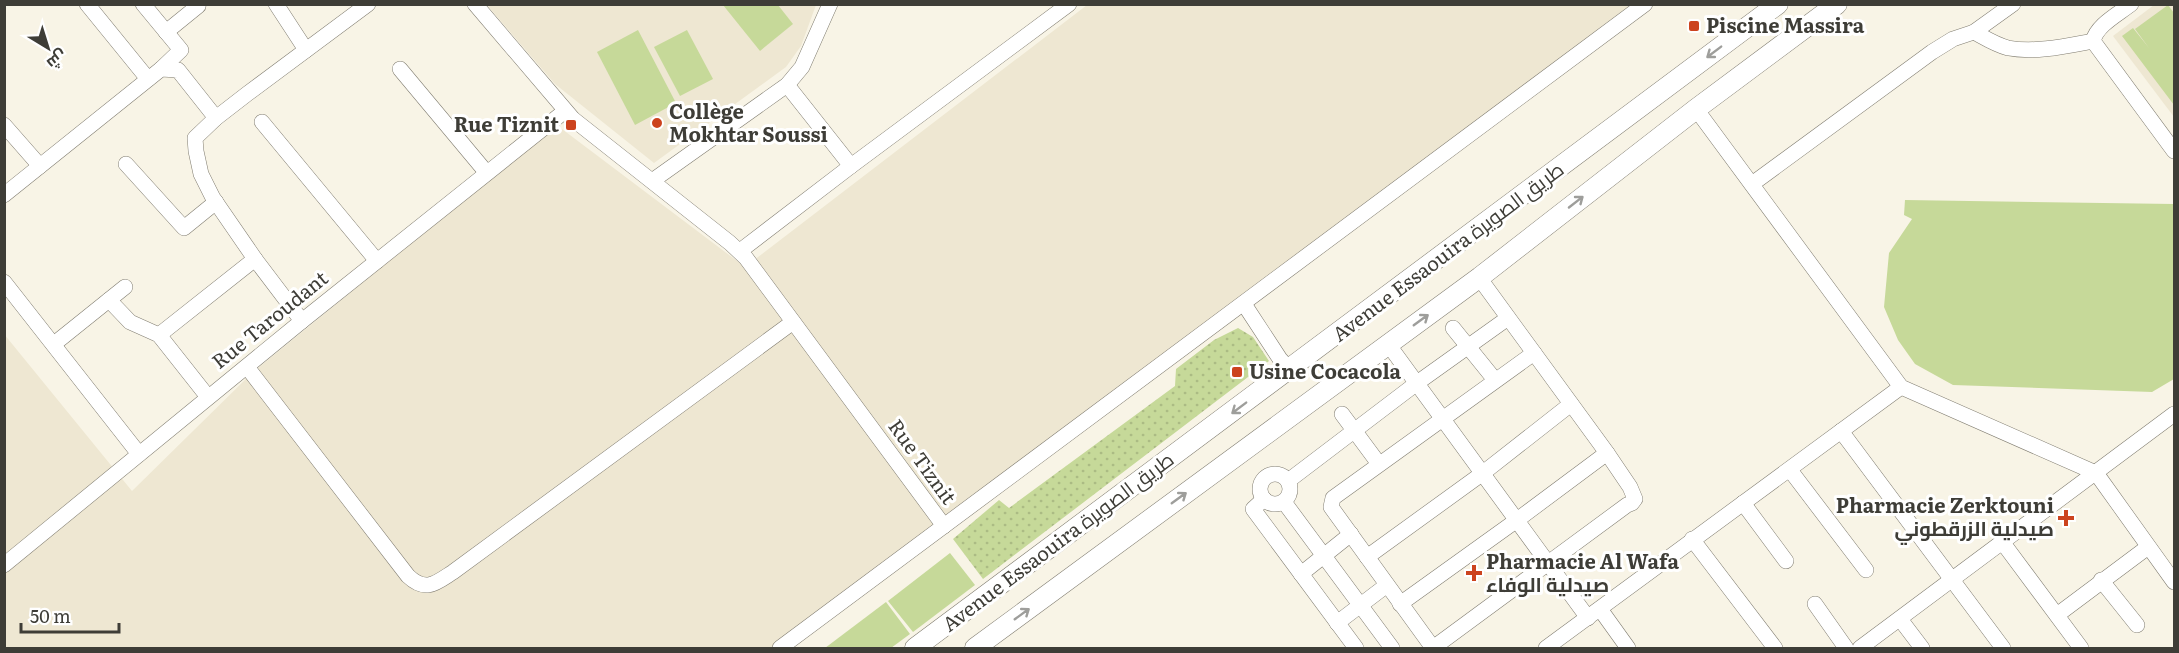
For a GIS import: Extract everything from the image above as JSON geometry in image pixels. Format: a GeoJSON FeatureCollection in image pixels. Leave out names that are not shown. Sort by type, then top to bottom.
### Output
{"type":"FeatureCollection","features":[{"type":"Feature","properties":{"kind":"main road","name":"Avenue Essaouira طريق الصويرة"},"geometry":{"type":"LineString","coordinates":[[915,648],[1778,4]]}},
{"type":"Feature","properties":{"kind":"main road","name":"Avenue Essaouira طريق الصويرة"},"geometry":{"type":"LineString","coordinates":[[975,648],[1480,277],[1696,109],[1837,4]]}},
{"type":"Feature","properties":{"kind":"street"},"geometry":{"type":"LineString","coordinates":[[87,4],[148,79]]}},
{"type":"Feature","properties":{"kind":"street"},"geometry":{"type":"LineString","coordinates":[[4,195],[161,69],[181,50],[144,4]]}},
{"type":"Feature","properties":{"kind":"street"},"geometry":{"type":"LineString","coordinates":[[166,32],[198,6],[197,4]]}},
{"type":"Feature","properties":{"kind":"street"},"geometry":{"type":"LineString","coordinates":[[276,4],[306,50]]}},
{"type":"Feature","properties":{"kind":"street","name":"Rue Tiznit"},"geometry":{"type":"LineString","coordinates":[[475,4],[573,119],[740,251],[944,526]]}},
{"type":"Feature","properties":{"kind":"street"},"geometry":{"type":"LineString","coordinates":[[652,181],[787,85],[802,67],[830,4]]}},
{"type":"Feature","properties":{"kind":"street"},"geometry":{"type":"LineString","coordinates":[[740,251],[1048,10],[1069,4]]}},
{"type":"Feature","properties":{"kind":"street"},"geometry":{"type":"LineString","coordinates":[[780,648],[1244,304],[1624,10],[1645,4]]}},
{"type":"Feature","properties":{"kind":"street"},"geometry":{"type":"LineString","coordinates":[[1752,183],[1932,52],[1953,39],[1974,32],[2013,4]]}},
{"type":"Feature","properties":{"kind":"street"},"geometry":{"type":"LineString","coordinates":[[2093,41],[2100,28],[2131,4]]}},
{"type":"Feature","properties":{"kind":"street"},"geometry":{"type":"LineString","coordinates":[[302,321],[216,202],[201,174],[195,138],[216,118],[360,7]]}},
{"type":"Feature","properties":{"kind":"street"},"geometry":{"type":"LineString","coordinates":[[1974,32],[2010,48],[2056,47],[2093,41]]}},
{"type":"Feature","properties":{"kind":"street"},"geometry":{"type":"LineString","coordinates":[[2093,41],[2175,151]]}},
{"type":"Feature","properties":{"kind":"street"},"geometry":{"type":"LineString","coordinates":[[161,69],[178,70],[216,118]]}},
{"type":"Feature","properties":{"kind":"street"},"geometry":{"type":"LineString","coordinates":[[400,69],[486,172]]}},
{"type":"Feature","properties":{"kind":"street"},"geometry":{"type":"LineString","coordinates":[[787,85],[851,166]]}},
{"type":"Feature","properties":{"kind":"street"},"geometry":{"type":"LineString","coordinates":[[1696,109],[1901,387],[2096,473],[2175,582]]}},
{"type":"Feature","properties":{"kind":"street","name":"Rue Taroudant"},"geometry":{"type":"LineString","coordinates":[[4,565],[486,172],[565,111]]}},
{"type":"Feature","properties":{"kind":"street"},"geometry":{"type":"LineString","coordinates":[[262,122],[377,261]]}},
{"type":"Feature","properties":{"kind":"street"},"geometry":{"type":"LineString","coordinates":[[4,125],[40,166]]}},
{"type":"Feature","properties":{"kind":"street"},"geometry":{"type":"LineString","coordinates":[[126,164],[184,228],[216,202]]}},
{"type":"Feature","properties":{"kind":"street"},"geometry":{"type":"LineString","coordinates":[[159,335],[255,259]]}},
{"type":"Feature","properties":{"kind":"street"},"geometry":{"type":"LineString","coordinates":[[1480,277],[1607,453],[1630,487],[1635,499],[1549,564],[1427,646],[1331,507],[1331,502],[1333,498],[1442,417],[1534,352]]}},
{"type":"Feature","properties":{"kind":"street"},"geometry":{"type":"LineString","coordinates":[[4,282],[139,454]]}},
{"type":"Feature","properties":{"kind":"street"},"geometry":{"type":"LineString","coordinates":[[54,344],[125,287]]}},
{"type":"Feature","properties":{"kind":"street"},"geometry":{"type":"LineString","coordinates":[[109,300],[130,322],[159,335],[208,397]]}},
{"type":"Feature","properties":{"kind":"street"},"geometry":{"type":"LineString","coordinates":[[1244,304],[1280,359],[1290,370]]}},
{"type":"Feature","properties":{"kind":"street"},"geometry":{"type":"LineString","coordinates":[[1288,481],[1508,318]]}},
{"type":"Feature","properties":{"kind":"street"},"geometry":{"type":"LineString","coordinates":[[247,366],[408,576],[420,585],[428,586],[453,572],[794,322]]}},
{"type":"Feature","properties":{"kind":"street"},"geometry":{"type":"LineString","coordinates":[[1453,328],[1495,380]]}},
{"type":"Feature","properties":{"kind":"street"},"geometry":{"type":"LineString","coordinates":[[1388,344],[1549,564],[1628,648]]}},
{"type":"Feature","properties":{"kind":"street"},"geometry":{"type":"LineString","coordinates":[[1548,648],[1692,539],[1790,470],[1901,387]]}},
{"type":"Feature","properties":{"kind":"street"},"geometry":{"type":"LineString","coordinates":[[1367,557],[1483,473],[1571,404]]}},
{"type":"Feature","properties":{"kind":"street"},"geometry":{"type":"LineString","coordinates":[[1342,414],[1379,464]]}},
{"type":"Feature","properties":{"kind":"street"},"geometry":{"type":"LineString","coordinates":[[1860,648],[2175,414]]}},
{"type":"Feature","properties":{"kind":"street"},"geometry":{"type":"LineString","coordinates":[[1840,431],[2003,648]]}},
{"type":"Feature","properties":{"kind":"street"},"geometry":{"type":"LineString","coordinates":[[1400,604],[1607,453]]}},
{"type":"Feature","properties":{"kind":"street"},"geometry":{"type":"LineString","coordinates":[[1790,470],[1866,570]]}},
{"type":"Feature","properties":{"kind":"street"},"geometry":{"type":"LineString","coordinates":[[1278,474],[1288,481],[1291,488],[1284,501],[1274,504],[1264,499],[1260,488],[1266,477],[1278,474]]}},
{"type":"Feature","properties":{"kind":"street"},"geometry":{"type":"LineString","coordinates":[[1264,499],[1253,509],[1356,648]]}},
{"type":"Feature","properties":{"kind":"street"},"geometry":{"type":"LineString","coordinates":[[1284,501],[1392,648]]}},
{"type":"Feature","properties":{"kind":"street"},"geometry":{"type":"LineString","coordinates":[[1743,503],[1786,561]]}},
{"type":"Feature","properties":{"kind":"street"},"geometry":{"type":"LineString","coordinates":[[1301,574],[1351,534]]}},
{"type":"Feature","properties":{"kind":"street"},"geometry":{"type":"LineString","coordinates":[[1692,539],[1767,646]]}},
{"type":"Feature","properties":{"kind":"street"},"geometry":{"type":"LineString","coordinates":[[2003,543],[2081,648]]}},
{"type":"Feature","properties":{"kind":"street"},"geometry":{"type":"LineString","coordinates":[[2057,615],[2148,547]]}},
{"type":"Feature","properties":{"kind":"street"},"geometry":{"type":"LineString","coordinates":[[2101,580],[2137,625]]}},
{"type":"Feature","properties":{"kind":"street"},"geometry":{"type":"LineString","coordinates":[[1337,623],[1387,585]]}},
{"type":"Feature","properties":{"kind":"street"},"geometry":{"type":"LineString","coordinates":[[1815,604],[1846,648]]}},
{"type":"Feature","properties":{"kind":"street"},"geometry":{"type":"LineString","coordinates":[[1900,619],[1922,648]]}},
{"type":"Feature","properties":{"kind":"shaded area","name":"Collège Mokhtar Soussi"},"geometry":{"type":"Polygon","coordinates":[[[487,5],[816,5],[801,46],[786,67],[654,163],[555,84],[487,5]]]}},
{"type":"Feature","properties":{"kind":"shaded area"},"geometry":{"type":"Polygon","coordinates":[[[1087,5],[1641,5],[774,648],[5,648],[4,334],[132,491],[253,372],[558,126],[745,267],[1087,5]]]}},
{"type":"Feature","properties":{"kind":"shaded area"},"geometry":{"type":"Polygon","coordinates":[[[2154,5],[2174,5],[2174,117],[2113,36],[2154,5]]]}},
{"type":"Feature","properties":{"kind":"green space"},"geometry":{"type":"Polygon","coordinates":[[[723,5],[778,5],[793,24],[760,51],[723,5]]]}},
{"type":"Feature","properties":{"kind":"green space"},"geometry":{"type":"Polygon","coordinates":[[[2168,5],[2174,13],[2174,105],[2122,36],[2133,28],[2149,48],[2135,29],[2168,5]]]}},
{"type":"Feature","properties":{"kind":"green space"},"geometry":{"type":"Polygon","coordinates":[[[638,30],[676,103],[635,125],[597,52],[638,30]]]}},
{"type":"Feature","properties":{"kind":"green space"},"geometry":{"type":"Polygon","coordinates":[[[687,30],[713,79],[680,96],[654,47],[687,30]]]}},
{"type":"Feature","properties":{"kind":"green space"},"geometry":{"type":"Polygon","coordinates":[[[1905,200],[2174,204],[2174,379],[2152,392],[1953,385],[1915,364],[1898,340],[1884,307],[1889,253],[1912,219],[1904,215],[1905,200]]]}},
{"type":"Feature","properties":{"kind":"green space"},"geometry":{"type":"Polygon","coordinates":[[[1238,328],[1253,337],[1269,361],[983,579],[953,539],[999,500],[1009,508],[1175,386],[1176,369],[1214,340],[1238,328]]]}},
{"type":"Feature","properties":{"kind":"green space"},"geometry":{"type":"Polygon","coordinates":[[[950,553],[975,585],[913,632],[888,601],[950,553]]]}},
{"type":"Feature","properties":{"kind":"green space"},"geometry":{"type":"Polygon","coordinates":[[[886,602],[910,634],[891,648],[825,648],[886,602]]]}},
{"type":"Feature","properties":{"kind":"place","name":"Piscine Massira"},"geometry":{"type":"Point","coordinates":[1694,26]}},
{"type":"Feature","properties":{"kind":"place","name":"Collège Mokhtar Soussi"},"geometry":{"type":"Point","coordinates":[657,123]}},
{"type":"Feature","properties":{"kind":"place","name":"Rue Tiznit"},"geometry":{"type":"Point","coordinates":[571,125]}},
{"type":"Feature","properties":{"kind":"place","name":"Usine Cocacola"},"geometry":{"type":"Point","coordinates":[1237,372]}},
{"type":"Feature","properties":{"kind":"place","name":"Pharmacie Zerktouni صيدلية الزرقطوني"},"geometry":{"type":"Point","coordinates":[2066,518]}},
{"type":"Feature","properties":{"kind":"place","name":"Pharmacie Al Wafa صيدلية الوفاء"},"geometry":{"type":"Point","coordinates":[1474,573]}}]}
